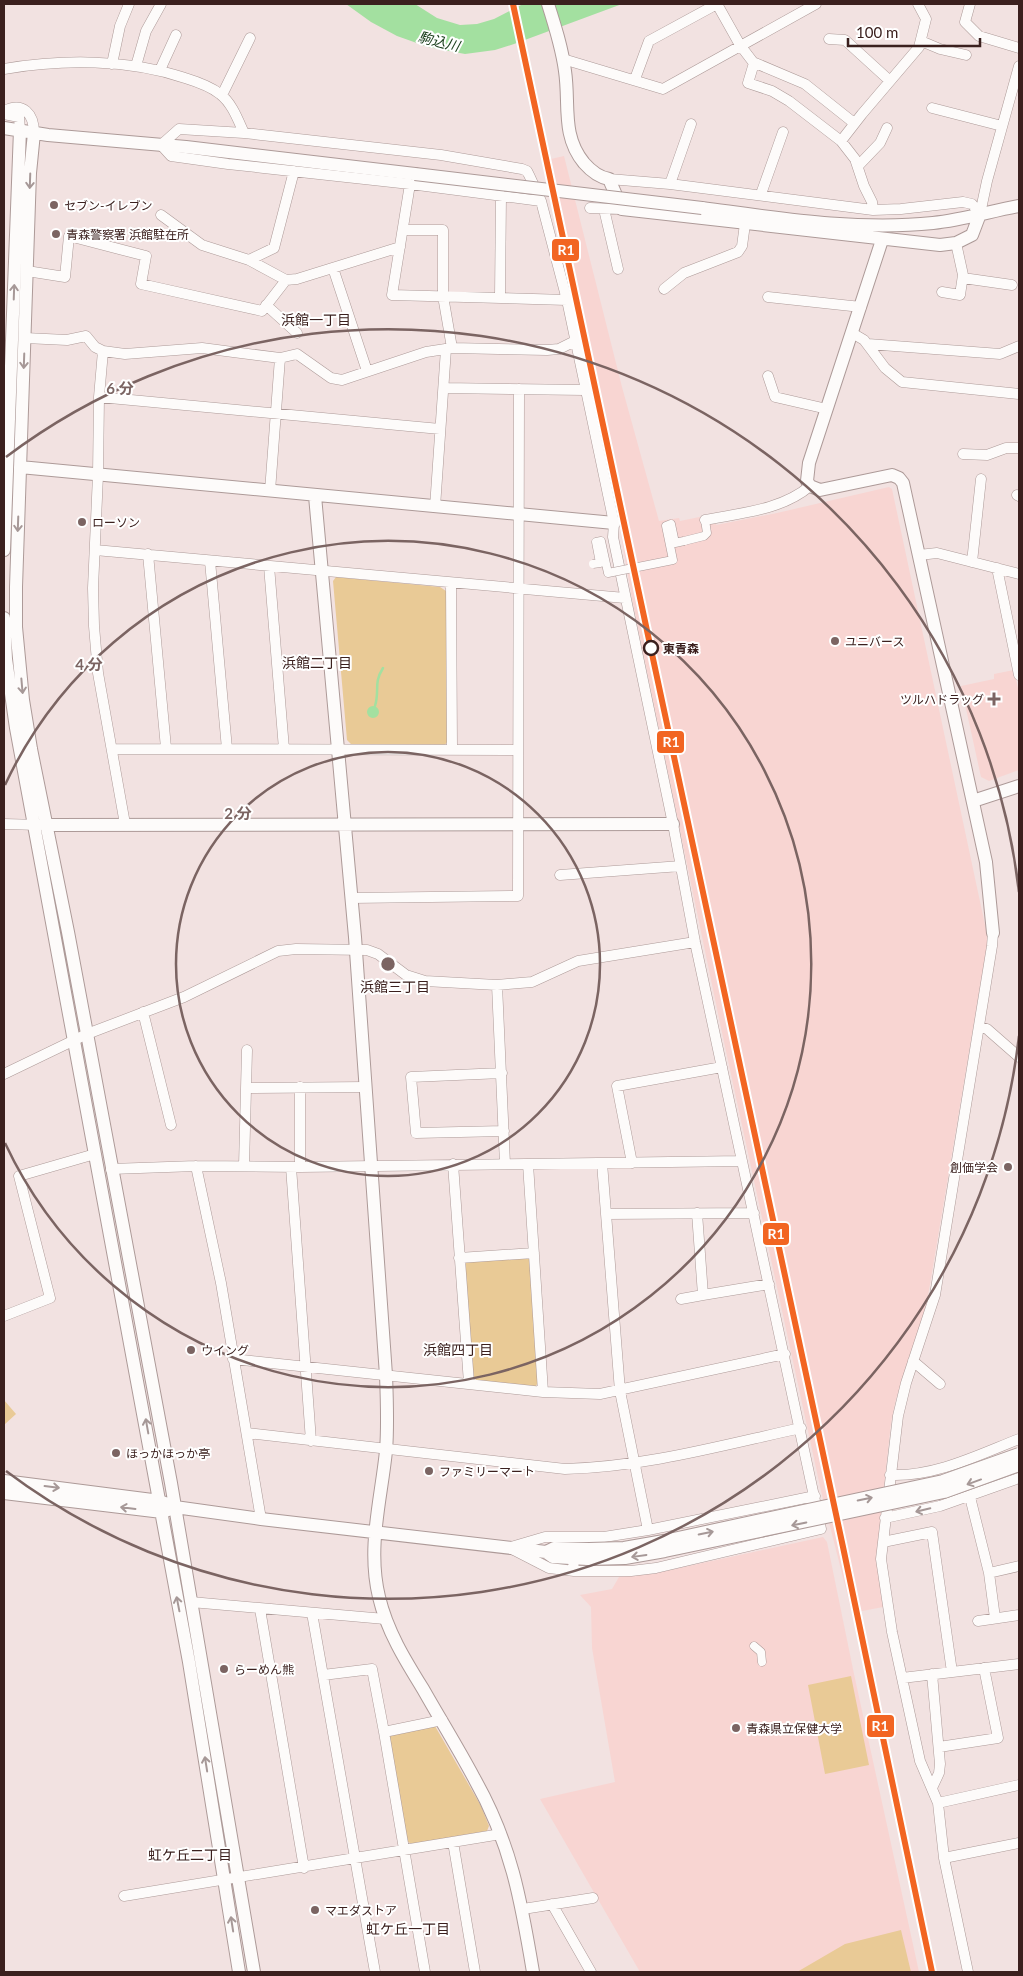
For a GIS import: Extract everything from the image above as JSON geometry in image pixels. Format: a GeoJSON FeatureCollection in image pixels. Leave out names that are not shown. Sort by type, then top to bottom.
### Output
{"type":"FeatureCollection","features":[{"type":"Feature","properties":{"kind":"street"},"geometry":{"type":"LineString","coordinates":[[112,64],[120,26],[129,4]]}},
{"type":"Feature","properties":{"kind":"street"},"geometry":{"type":"LineString","coordinates":[[136,66],[146,31],[161,4]]}},
{"type":"Feature","properties":{"kind":"street"},"geometry":{"type":"LineString","coordinates":[[548,4],[563,59],[568,129],[572,143],[581,159],[598,176],[609,179],[761,194],[873,210],[963,202],[972,204],[980,214]]}},
{"type":"Feature","properties":{"kind":"street"},"geometry":{"type":"LineString","coordinates":[[635,79],[650,40],[717,4],[740,45],[754,63],[805,84],[854,123]]}},
{"type":"Feature","properties":{"kind":"street"},"geometry":{"type":"LineString","coordinates":[[563,59],[663,88],[816,4]]}},
{"type":"Feature","properties":{"kind":"street"},"geometry":{"type":"LineString","coordinates":[[842,141],[854,123],[915,53],[921,41],[926,19],[918,4]]}},
{"type":"Feature","properties":{"kind":"street"},"geometry":{"type":"LineString","coordinates":[[970,4],[965,22],[976,35],[1019,48]]}},
{"type":"Feature","properties":{"kind":"street"},"geometry":{"type":"LineString","coordinates":[[160,70],[176,35]]}},
{"type":"Feature","properties":{"kind":"street"},"geometry":{"type":"LineString","coordinates":[[222,95],[250,38]]}},
{"type":"Feature","properties":{"kind":"street"},"geometry":{"type":"LineString","coordinates":[[829,39],[845,40],[890,81]]}},
{"type":"Feature","properties":{"kind":"street"},"geometry":{"type":"LineString","coordinates":[[921,41],[943,50],[966,55]]}},
{"type":"Feature","properties":{"kind":"street"},"geometry":{"type":"LineString","coordinates":[[754,63],[747,81],[748,83],[784,97],[842,141],[855,159],[864,186],[872,202],[873,210]]}},
{"type":"Feature","properties":{"kind":"street"},"geometry":{"type":"LineString","coordinates":[[4,69],[29,65],[112,64],[160,70],[209,86],[222,95],[234,111],[244,132]]}},
{"type":"Feature","properties":{"kind":"street"},"geometry":{"type":"LineString","coordinates":[[590,208],[622,209],[882,240],[940,245],[956,243],[972,235],[980,214],[1019,66]]}},
{"type":"Feature","properties":{"kind":"street"},"geometry":{"type":"LineString","coordinates":[[4,113],[16,108],[29,113],[33,120],[34,133],[30,173],[24,338],[10,467],[4,550]]}},
{"type":"Feature","properties":{"kind":"street"},"geometry":{"type":"LineString","coordinates":[[932,108],[1002,126]]}},
{"type":"Feature","properties":{"kind":"street"},"geometry":{"type":"LineString","coordinates":[[4,113],[19,118],[20,130],[10,467],[16,586],[16,627],[23,700],[40,825],[74,1041],[189,1662],[239,1972]]}},
{"type":"Feature","properties":{"kind":"street"},"geometry":{"type":"LineString","coordinates":[[670,184],[691,124]]}},
{"type":"Feature","properties":{"kind":"street"},"geometry":{"type":"LineString","coordinates":[[4,128],[34,133],[161,145],[412,179],[541,201]]}},
{"type":"Feature","properties":{"kind":"street"},"geometry":{"type":"LineString","coordinates":[[858,166],[880,143],[887,128]]}},
{"type":"Feature","properties":{"kind":"street"},"geometry":{"type":"LineString","coordinates":[[161,145],[180,129],[244,132],[441,155],[515,166],[527,171],[541,201],[567,300],[614,523],[614,537],[625,598],[696,942],[821,1529],[656,1568],[631,1571],[573,1565],[549,1568],[508,1548]]}},
{"type":"Feature","properties":{"kind":"street"},"geometry":{"type":"LineString","coordinates":[[761,194],[783,132]]}},
{"type":"Feature","properties":{"kind":"street"},"geometry":{"type":"LineString","coordinates":[[161,145],[171,156],[294,171],[412,179],[702,208],[830,224],[878,226],[943,222],[1019,206]]}},
{"type":"Feature","properties":{"kind":"street"},"geometry":{"type":"LineString","coordinates":[[249,260],[274,248],[294,171]]}},
{"type":"Feature","properties":{"kind":"street"},"geometry":{"type":"LineString","coordinates":[[412,179],[392,295],[567,300]]}},
{"type":"Feature","properties":{"kind":"street"},"geometry":{"type":"LineString","coordinates":[[609,179],[622,209]]}},
{"type":"Feature","properties":{"kind":"street"},"geometry":{"type":"LineString","coordinates":[[500,297],[501,195]]}},
{"type":"Feature","properties":{"kind":"street"},"geometry":{"type":"LineString","coordinates":[[604,209],[618,269]]}},
{"type":"Feature","properties":{"kind":"street"},"geometry":{"type":"LineString","coordinates":[[161,215],[202,245],[249,260],[286,280]]}},
{"type":"Feature","properties":{"kind":"street"},"geometry":{"type":"LineString","coordinates":[[664,289],[684,273],[738,252],[742,246],[745,224]]}},
{"type":"Feature","properties":{"kind":"street"},"geometry":{"type":"LineString","coordinates":[[403,230],[443,230],[443,296],[449,349],[440,429],[435,506]]}},
{"type":"Feature","properties":{"kind":"street"},"geometry":{"type":"LineString","coordinates":[[27,270],[65,277],[69,236],[146,256],[141,284],[262,311],[286,280],[333,268],[400,246]]}},
{"type":"Feature","properties":{"kind":"street"},"geometry":{"type":"LineString","coordinates":[[882,240],[806,477],[810,486],[820,490],[887,475],[899,478],[904,487],[988,874],[993,933],[980,1026],[935,1295],[913,1361],[898,1416],[881,1559],[892,1632],[920,1761],[938,1803],[944,1858],[968,1972]]}},
{"type":"Feature","properties":{"kind":"street"},"geometry":{"type":"LineString","coordinates":[[942,292],[959,295],[963,278],[956,243]]}},
{"type":"Feature","properties":{"kind":"street"},"geometry":{"type":"LineString","coordinates":[[333,268],[367,371]]}},
{"type":"Feature","properties":{"kind":"street"},"geometry":{"type":"LineString","coordinates":[[963,278],[1012,285]]}},
{"type":"Feature","properties":{"kind":"street"},"geometry":{"type":"LineString","coordinates":[[768,298],[861,307]]}},
{"type":"Feature","properties":{"kind":"street"},"geometry":{"type":"LineString","coordinates":[[266,305],[297,333]]}},
{"type":"Feature","properties":{"kind":"street"},"geometry":{"type":"LineString","coordinates":[[852,334],[861,337],[885,368],[902,382],[1019,394]]}},
{"type":"Feature","properties":{"kind":"street"},"geometry":{"type":"LineString","coordinates":[[24,338],[67,340],[86,336],[95,347],[103,351],[125,354],[202,348],[280,358],[297,354],[331,378],[342,380],[426,352],[449,349],[547,350],[559,349],[575,341]]}},
{"type":"Feature","properties":{"kind":"street"},"geometry":{"type":"LineString","coordinates":[[868,344],[1000,354],[1019,346]]}},
{"type":"Feature","properties":{"kind":"street"},"geometry":{"type":"LineString","coordinates":[[103,351],[99,397],[93,588],[94,636],[98,673],[125,824]]}},
{"type":"Feature","properties":{"kind":"street"},"geometry":{"type":"LineString","coordinates":[[270,491],[280,358]]}},
{"type":"Feature","properties":{"kind":"street"},"geometry":{"type":"LineString","coordinates":[[768,376],[774,396],[827,409]]}},
{"type":"Feature","properties":{"kind":"street"},"geometry":{"type":"LineString","coordinates":[[444,388],[585,390]]}},
{"type":"Feature","properties":{"kind":"street"},"geometry":{"type":"LineString","coordinates":[[351,898],[518,896],[517,514],[519,389]]}},
{"type":"Feature","properties":{"kind":"street"},"geometry":{"type":"LineString","coordinates":[[99,397],[440,429]]}},
{"type":"Feature","properties":{"kind":"street"},"geometry":{"type":"LineString","coordinates":[[963,454],[987,455],[1006,448],[1019,448]]}},
{"type":"Feature","properties":{"kind":"street"},"geometry":{"type":"LineString","coordinates":[[10,467],[614,523]]}},
{"type":"Feature","properties":{"kind":"street"},"geometry":{"type":"LineString","coordinates":[[972,562],[981,479]]}},
{"type":"Feature","properties":{"kind":"street"},"geometry":{"type":"LineString","coordinates":[[593,564],[600,563],[596,542],[601,541],[608,573],[673,560],[666,526],[671,524],[675,542],[704,536],[707,532],[705,520],[786,502],[800,495],[810,486]]}},
{"type":"Feature","properties":{"kind":"street"},"geometry":{"type":"LineString","coordinates":[[315,496],[356,951],[388,1409],[386,1450],[375,1532],[376,1580],[385,1619],[397,1645],[475,1779],[502,1834],[523,1909],[533,1972]]}},
{"type":"Feature","properties":{"kind":"street"},"geometry":{"type":"LineString","coordinates":[[95,550],[625,598]]}},
{"type":"Feature","properties":{"kind":"street"},"geometry":{"type":"LineString","coordinates":[[919,554],[937,553],[1019,574]]}},
{"type":"Feature","properties":{"kind":"street"},"geometry":{"type":"LineString","coordinates":[[148,554],[166,748]]}},
{"type":"Feature","properties":{"kind":"street"},"geometry":{"type":"LineString","coordinates":[[210,561],[227,748]]}},
{"type":"Feature","properties":{"kind":"street"},"geometry":{"type":"LineString","coordinates":[[269,566],[284,749]]}},
{"type":"Feature","properties":{"kind":"street"},"geometry":{"type":"LineString","coordinates":[[997,568],[1019,675]]}},
{"type":"Feature","properties":{"kind":"street"},"geometry":{"type":"LineString","coordinates":[[451,583],[452,749]]}},
{"type":"Feature","properties":{"kind":"street"},"geometry":{"type":"LineString","coordinates":[[4,618],[6,659],[40,825],[87,1034],[175,1507],[254,1972]]}},
{"type":"Feature","properties":{"kind":"street"},"geometry":{"type":"LineString","coordinates":[[113,749],[518,750]]}},
{"type":"Feature","properties":{"kind":"street"},"geometry":{"type":"LineString","coordinates":[[973,801],[1019,786]]}},
{"type":"Feature","properties":{"kind":"street"},"geometry":{"type":"LineString","coordinates":[[4,824],[673,824]]}},
{"type":"Feature","properties":{"kind":"street"},"geometry":{"type":"LineString","coordinates":[[560,875],[681,866]]}},
{"type":"Feature","properties":{"kind":"street"},"geometry":{"type":"LineString","coordinates":[[4,1074],[87,1034],[184,998],[278,952],[296,949],[367,950],[378,954],[406,976],[425,981],[498,985],[532,982],[578,961],[696,942]]}},
{"type":"Feature","properties":{"kind":"street"},"geometry":{"type":"LineString","coordinates":[[498,985],[505,1164]]}},
{"type":"Feature","properties":{"kind":"street"},"geometry":{"type":"LineString","coordinates":[[143,1012],[171,1126]]}},
{"type":"Feature","properties":{"kind":"street"},"geometry":{"type":"LineString","coordinates":[[980,1026],[987,1029],[1018,1055]]}},
{"type":"Feature","properties":{"kind":"street"},"geometry":{"type":"LineString","coordinates":[[244,1166],[247,1050]]}},
{"type":"Feature","properties":{"kind":"street"},"geometry":{"type":"LineString","coordinates":[[632,1163],[617,1086],[722,1067]]}},
{"type":"Feature","properties":{"kind":"street"},"geometry":{"type":"LineString","coordinates":[[502,1073],[411,1077],[416,1133],[504,1131]]}},
{"type":"Feature","properties":{"kind":"street"},"geometry":{"type":"LineString","coordinates":[[300,1087],[296,1167],[305,1366],[311,1441]]}},
{"type":"Feature","properties":{"kind":"street"},"geometry":{"type":"LineString","coordinates":[[246,1088],[366,1087]]}},
{"type":"Feature","properties":{"kind":"street"},"geometry":{"type":"LineString","coordinates":[[4,1316],[50,1298],[19,1176],[95,1154]]}},
{"type":"Feature","properties":{"kind":"street"},"geometry":{"type":"LineString","coordinates":[[112,1169],[196,1166],[296,1167],[742,1161]]}},
{"type":"Feature","properties":{"kind":"street"},"geometry":{"type":"LineString","coordinates":[[602,1163],[620,1390],[648,1530]]}},
{"type":"Feature","properties":{"kind":"street"},"geometry":{"type":"LineString","coordinates":[[452,1164],[469,1383]]}},
{"type":"Feature","properties":{"kind":"street"},"geometry":{"type":"LineString","coordinates":[[528,1164],[543,1392]]}},
{"type":"Feature","properties":{"kind":"street"},"geometry":{"type":"LineString","coordinates":[[196,1166],[221,1282],[261,1519]]}},
{"type":"Feature","properties":{"kind":"street"},"geometry":{"type":"LineString","coordinates":[[697,1212],[703,1296]]}},
{"type":"Feature","properties":{"kind":"street"},"geometry":{"type":"LineString","coordinates":[[606,1214],[754,1213]]}},
{"type":"Feature","properties":{"kind":"street"},"geometry":{"type":"LineString","coordinates":[[459,1258],[534,1253]]}},
{"type":"Feature","properties":{"kind":"street"},"geometry":{"type":"LineString","coordinates":[[681,1299],[769,1284]]}},
{"type":"Feature","properties":{"kind":"street"},"geometry":{"type":"LineString","coordinates":[[233,1359],[543,1392],[582,1394],[620,1390],[785,1354]]}},
{"type":"Feature","properties":{"kind":"street"},"geometry":{"type":"LineString","coordinates":[[913,1361],[940,1384]]}},
{"type":"Feature","properties":{"kind":"street"},"geometry":{"type":"LineString","coordinates":[[248,1434],[565,1469],[602,1468],[634,1464],[801,1428]]}},
{"type":"Feature","properties":{"kind":"street"},"geometry":{"type":"LineString","coordinates":[[890,1475],[930,1471],[1019,1439]]}},
{"type":"Feature","properties":{"kind":"street"},"geometry":{"type":"LineString","coordinates":[[573,1565],[589,1554],[664,1541],[917,1488],[963,1475],[1019,1454]]}},
{"type":"Feature","properties":{"kind":"street"},"geometry":{"type":"LineString","coordinates":[[546,1552],[554,1548],[625,1558],[665,1551],[918,1498],[965,1485],[1019,1465]]}},
{"type":"Feature","properties":{"kind":"street"},"geometry":{"type":"LineString","coordinates":[[885,1518],[940,1506],[970,1497],[1019,1478]]}},
{"type":"Feature","properties":{"kind":"street"},"geometry":{"type":"LineString","coordinates":[[4,1482],[161,1506]]}},
{"type":"Feature","properties":{"kind":"street"},"geometry":{"type":"LineString","coordinates":[[4,1493],[175,1507],[261,1519],[546,1552],[573,1565]]}},
{"type":"Feature","properties":{"kind":"street"},"geometry":{"type":"LineString","coordinates":[[508,1548],[545,1537],[604,1537],[648,1530],[815,1496]]}},
{"type":"Feature","properties":{"kind":"street"},"geometry":{"type":"LineString","coordinates":[[970,1497],[989,1573],[995,1618]]}},
{"type":"Feature","properties":{"kind":"street"},"geometry":{"type":"LineString","coordinates":[[883,1542],[932,1532],[952,1672]]}},
{"type":"Feature","properties":{"kind":"street"},"geometry":{"type":"LineString","coordinates":[[989,1573],[1019,1566]]}},
{"type":"Feature","properties":{"kind":"street"},"geometry":{"type":"LineString","coordinates":[[191,1602],[385,1619]]}},
{"type":"Feature","properties":{"kind":"street"},"geometry":{"type":"LineString","coordinates":[[260,1609],[304,1868]]}},
{"type":"Feature","properties":{"kind":"street"},"geometry":{"type":"LineString","coordinates":[[312,1613],[375,1972]]}},
{"type":"Feature","properties":{"kind":"street"},"geometry":{"type":"LineString","coordinates":[[978,1621],[1019,1615]]}},
{"type":"Feature","properties":{"kind":"street"},"geometry":{"type":"LineString","coordinates":[[754,1646],[761,1652],[762,1662]]}},
{"type":"Feature","properties":{"kind":"street"},"geometry":{"type":"LineString","coordinates":[[902,1678],[1019,1664]]}},
{"type":"Feature","properties":{"kind":"street"},"geometry":{"type":"LineString","coordinates":[[939,1747],[998,1738],[984,1668]]}},
{"type":"Feature","properties":{"kind":"street"},"geometry":{"type":"LineString","coordinates":[[323,1675],[372,1669],[424,1972]]}},
{"type":"Feature","properties":{"kind":"street"},"geometry":{"type":"LineString","coordinates":[[932,1674],[940,1764],[939,1773],[932,1788]]}},
{"type":"Feature","properties":{"kind":"street"},"geometry":{"type":"LineString","coordinates":[[384,1732],[442,1720]]}},
{"type":"Feature","properties":{"kind":"street"},"geometry":{"type":"LineString","coordinates":[[938,1803],[1019,1785]]}},
{"type":"Feature","properties":{"kind":"street"},"geometry":{"type":"LineString","coordinates":[[124,1896],[238,1879],[502,1834]]}},
{"type":"Feature","properties":{"kind":"street"},"geometry":{"type":"LineString","coordinates":[[453,1842],[475,1972]]}},
{"type":"Feature","properties":{"kind":"street"},"geometry":{"type":"LineString","coordinates":[[944,1858],[1019,1843]]}},
{"type":"Feature","properties":{"kind":"street"},"geometry":{"type":"LineString","coordinates":[[523,1909],[593,1898]]}},
{"type":"Feature","properties":{"kind":"street"},"geometry":{"type":"LineString","coordinates":[[552,1904],[591,1972]]}},
{"type":"Feature","properties":{"kind":"shaded area"},"geometry":{"type":"Polygon","coordinates":[[[564,156],[622,387],[659,521],[679,518],[680,521],[714,514],[716,525],[889,487],[892,489],[988,939],[926,1308],[896,1399],[891,1423],[877,1552],[883,1607],[852,1613],[821,1491],[721,1028],[632,599],[613,489],[542,161],[564,156]]]}},
{"type":"Feature","properties":{"kind":"shaded area"},"geometry":{"type":"Polygon","coordinates":[[[336,577],[440,587],[446,591],[448,741],[444,746],[352,745],[347,740],[333,581],[336,577]]]}},
{"type":"Feature","properties":{"kind":"shaded area"},"geometry":{"type":"Polygon","coordinates":[[[1014,670],[1019,693],[1019,770],[989,781],[981,777],[961,686],[994,679],[994,674],[1014,670]]]}},
{"type":"Feature","properties":{"kind":"shaded area"},"geometry":{"type":"Polygon","coordinates":[[[527,1257],[530,1260],[538,1383],[535,1387],[476,1380],[473,1376],[464,1265],[468,1261],[527,1257]]]}},
{"type":"Feature","properties":{"kind":"shaded area"},"geometry":{"type":"Polygon","coordinates":[[[4,1400],[16,1414],[4,1425],[4,1400]]]}},
{"type":"Feature","properties":{"kind":"shaded area","name":"青森県立保健大学"},"geometry":{"type":"Polygon","coordinates":[[[823,1537],[827,1542],[919,1972],[640,1972],[540,1799],[615,1782],[592,1648],[591,1607],[580,1595],[612,1589],[619,1577],[656,1573],[823,1537]]]}},
{"type":"Feature","properties":{"kind":"shaded area"},"geometry":{"type":"Polygon","coordinates":[[[851,1676],[869,1765],[825,1774],[808,1685],[851,1676]]]}},
{"type":"Feature","properties":{"kind":"shaded area"},"geometry":{"type":"Polygon","coordinates":[[[435,1726],[481,1806],[489,1826],[487,1831],[411,1844],[406,1840],[389,1738],[393,1733],[435,1726]]]}},
{"type":"Feature","properties":{"kind":"shaded area"},"geometry":{"type":"Polygon","coordinates":[[[901,1930],[911,1972],[797,1972],[845,1944],[901,1930]]]}},
{"type":"Feature","properties":{"kind":"water","name":"駒込川"},"geometry":{"type":"Polygon","coordinates":[[[346,4],[415,4],[437,18],[460,25],[477,24],[494,19],[523,4],[622,4],[514,44],[495,50],[465,54],[428,47],[397,36],[371,22],[346,4]]]}},
{"type":"Feature","properties":{"kind":"water"},"geometry":{"type":"Polygon","coordinates":[[[371,706],[375,706],[379,712],[375,718],[371,718],[367,714],[367,710],[371,706]]]}},
{"type":"Feature","properties":{"kind":"waterway"},"geometry":{"type":"LineString","coordinates":[[375,706],[378,678],[383,668]]}},
{"type":"Feature","properties":{"kind":"railway"},"geometry":{"type":"LineString","coordinates":[[572,278],[821,1442]]}},
{"type":"Feature","properties":{"kind":"transit line","name":"R1"},"geometry":{"type":"LineString","coordinates":[[513,4],[932,1972]]}},
{"type":"Feature","properties":{"kind":"place","name":"セブン-イレブン"},"geometry":{"type":"Point","coordinates":[54,205]}},
{"type":"Feature","properties":{"kind":"place","name":"青森警察署 浜館駐在所"},"geometry":{"type":"Point","coordinates":[56,234]}},
{"type":"Feature","properties":{"kind":"place","name":"ローソン"},"geometry":{"type":"Point","coordinates":[82,522]}},
{"type":"Feature","properties":{"kind":"place","name":"ユニバース"},"geometry":{"type":"Point","coordinates":[835,641]}},
{"type":"Feature","properties":{"kind":"place","name":"東青森"},"geometry":{"type":"Point","coordinates":[651,648]}},
{"type":"Feature","properties":{"kind":"place","name":"ツルハドラッグ"},"geometry":{"type":"Point","coordinates":[994,699]}},
{"type":"Feature","properties":{"kind":"place","name":"創価学会"},"geometry":{"type":"Point","coordinates":[1008,1167]}},
{"type":"Feature","properties":{"kind":"place","name":"ウイング"},"geometry":{"type":"Point","coordinates":[191,1350]}},
{"type":"Feature","properties":{"kind":"place","name":"ほっかほっか亭"},"geometry":{"type":"Point","coordinates":[116,1453]}},
{"type":"Feature","properties":{"kind":"place","name":"ファミリーマート"},"geometry":{"type":"Point","coordinates":[429,1471]}},
{"type":"Feature","properties":{"kind":"place","name":"らーめん熊"},"geometry":{"type":"Point","coordinates":[224,1669]}},
{"type":"Feature","properties":{"kind":"place","name":"青森県立保健大学"},"geometry":{"type":"Point","coordinates":[736,1728]}},
{"type":"Feature","properties":{"kind":"place","name":"マエダストア"},"geometry":{"type":"Point","coordinates":[315,1910]}},
{"type":"Feature","properties":{"kind":"district","name":"浜館一丁目"},"geometry":{"type":"Point","coordinates":[316,319]}},
{"type":"Feature","properties":{"kind":"district","name":"浜館二丁目"},"geometry":{"type":"Point","coordinates":[317,662]}},
{"type":"Feature","properties":{"kind":"district","name":"浜館三丁目"},"geometry":{"type":"Point","coordinates":[395,986]}},
{"type":"Feature","properties":{"kind":"district","name":"浜館四丁目"},"geometry":{"type":"Point","coordinates":[458,1349]}},
{"type":"Feature","properties":{"kind":"district","name":"虹ケ丘二丁目"},"geometry":{"type":"Point","coordinates":[190,1854]}},
{"type":"Feature","properties":{"kind":"district","name":"虹ケ丘一丁目"},"geometry":{"type":"Point","coordinates":[408,1928]}}]}
